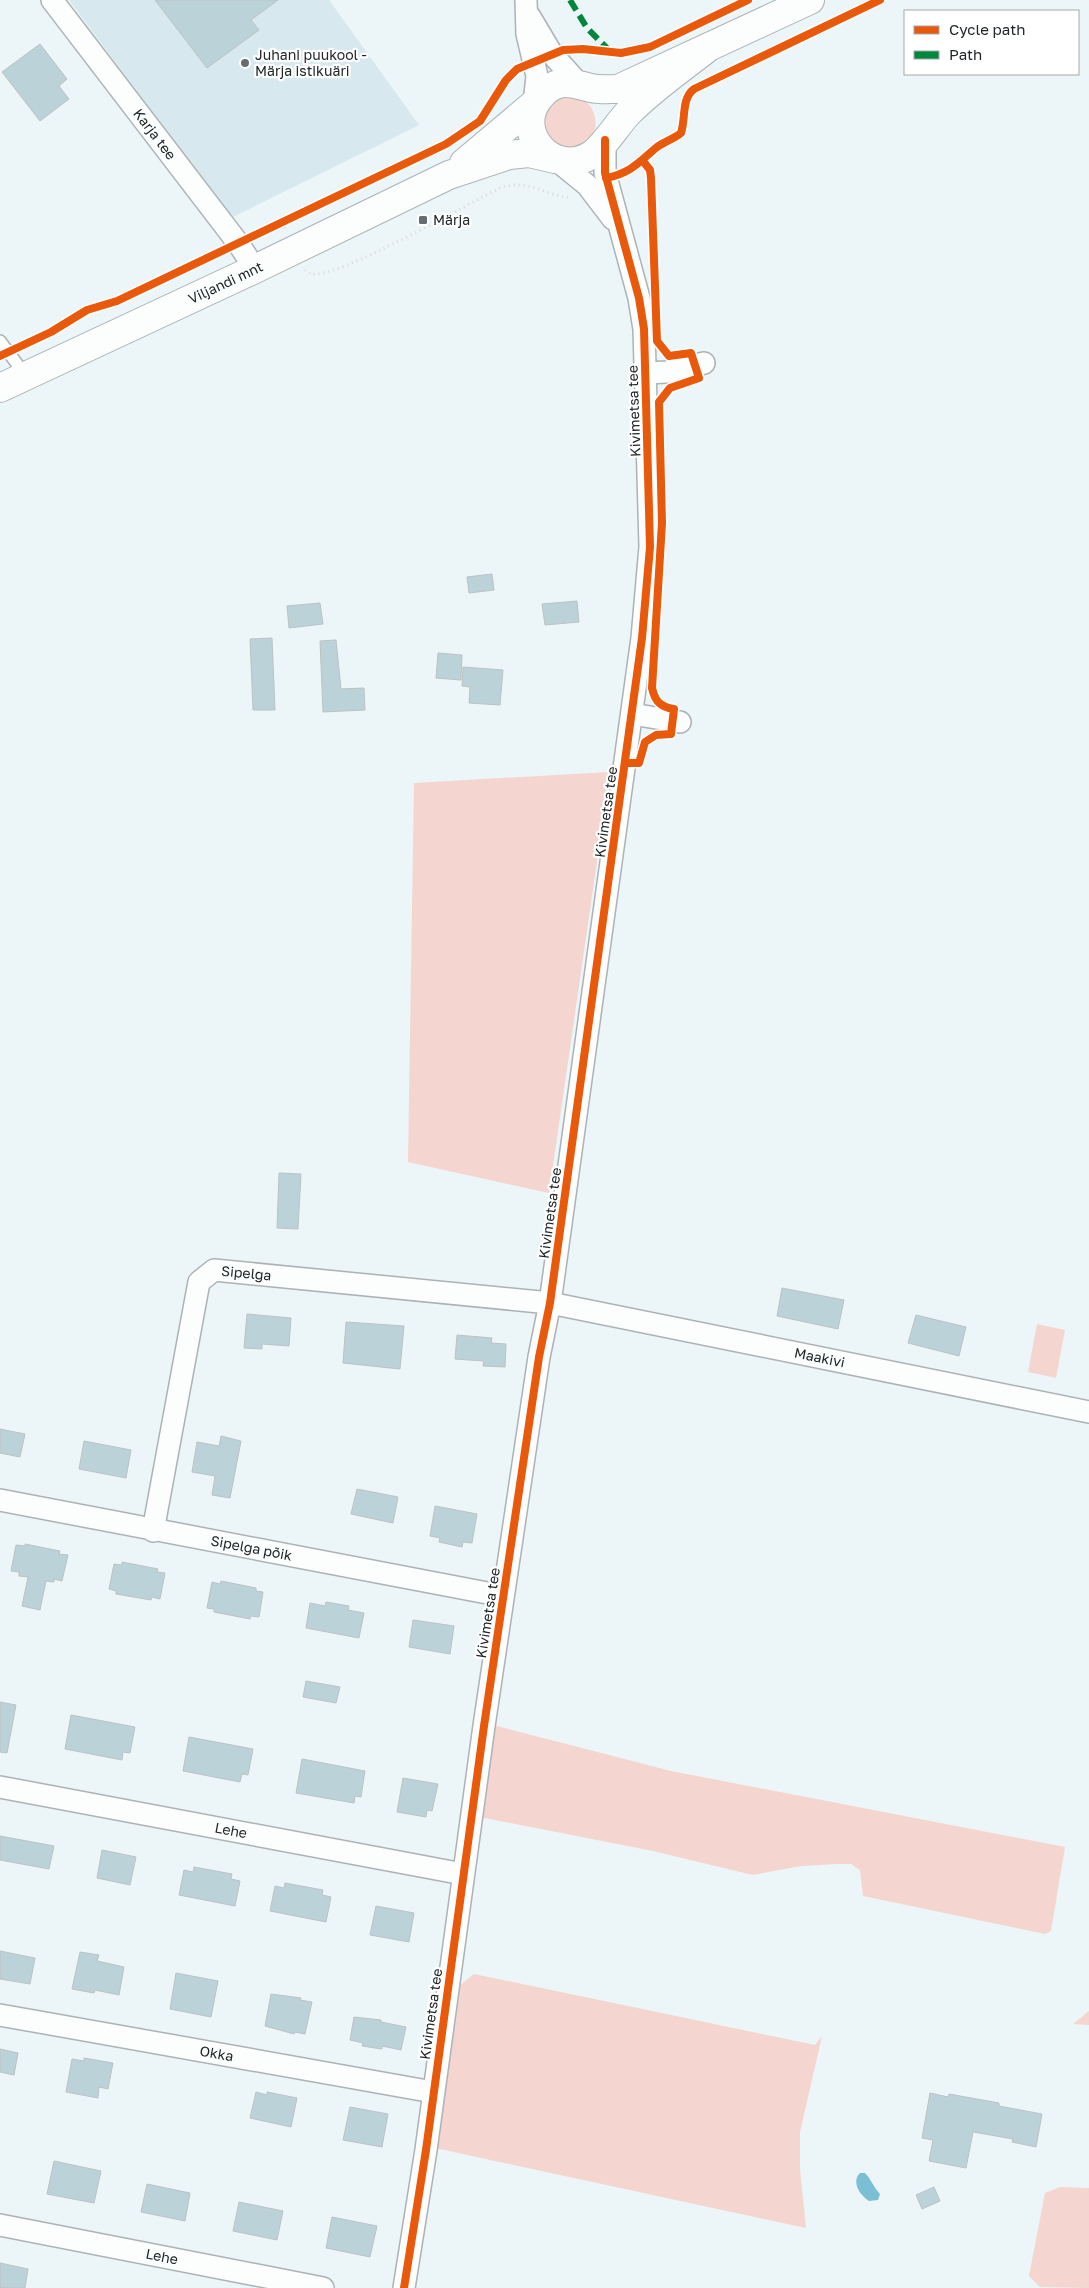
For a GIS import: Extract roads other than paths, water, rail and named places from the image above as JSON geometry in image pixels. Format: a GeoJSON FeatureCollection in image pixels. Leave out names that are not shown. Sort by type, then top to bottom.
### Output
{"type":"FeatureCollection","features":[{"type":"Feature","properties":{"kind":"main road"},"geometry":{"type":"LineString","coordinates":[[705,50],[644,96],[592,155],[574,162],[555,159],[541,150],[532,136],[529,120],[534,104],[545,90],[561,83],[618,89],[810,0]]}},
{"type":"Feature","properties":{"kind":"main road"},"geometry":{"type":"LineString","coordinates":[[584,85],[600,98],[607,111],[609,126],[605,140]]}},
{"type":"Feature","properties":{"kind":"main road","name":"Viljandi mnt"},"geometry":{"type":"LineString","coordinates":[[449,175],[534,104]]}},
{"type":"Feature","properties":{"kind":"main road","name":"Viljandi mnt"},"geometry":{"type":"LineString","coordinates":[[0,388],[255,269],[449,175],[509,155],[529,153],[555,159]]}},
{"type":"Feature","properties":{"kind":"street","name":"Karja tee"},"geometry":{"type":"LineString","coordinates":[[52,0],[255,269]]}},
{"type":"Feature","properties":{"kind":"street"},"geometry":{"type":"LineString","coordinates":[[526,5],[552,54],[584,85]]}},
{"type":"Feature","properties":{"kind":"street"},"geometry":{"type":"LineString","coordinates":[[526,5],[527,34],[537,76],[534,104]]}},
{"type":"Feature","properties":{"kind":"street","name":"Kivimetsa tee"},"geometry":{"type":"LineString","coordinates":[[404,2288],[433,2092],[462,1874],[539,1358],[550,1302],[642,638],[650,547],[646,374],[639,298],[605,173],[605,140]]}},
{"type":"Feature","properties":{"kind":"street","name":"Kivimetsa tee"},"geometry":{"type":"LineString","coordinates":[[555,159],[590,190],[606,208],[623,237]]}},
{"type":"Feature","properties":{"kind":"street"},"geometry":{"type":"LineString","coordinates":[[646,374],[667,372],[704,363]]}},
{"type":"Feature","properties":{"kind":"street"},"geometry":{"type":"LineString","coordinates":[[632,714],[680,722]]}},
{"type":"Feature","properties":{"kind":"street","name":"Sipelga"},"geometry":{"type":"LineString","coordinates":[[153,1531],[199,1282],[214,1270],[550,1302]]}},
{"type":"Feature","properties":{"kind":"street","name":"Maakivi"},"geometry":{"type":"LineString","coordinates":[[550,1302],[1089,1412]]}},
{"type":"Feature","properties":{"kind":"street","name":"Sipelga põik"},"geometry":{"type":"LineString","coordinates":[[0,1500],[153,1531],[504,1596]]}},
{"type":"Feature","properties":{"kind":"street","name":"Lehe"},"geometry":{"type":"LineString","coordinates":[[0,1787],[462,1874]]}},
{"type":"Feature","properties":{"kind":"street","name":"Okka"},"geometry":{"type":"LineString","coordinates":[[0,2015],[433,2092]]}},
{"type":"Feature","properties":{"kind":"street","name":"Lehe"},"geometry":{"type":"LineString","coordinates":[[0,2225],[323,2288]]}},
{"type":"Feature","properties":{"kind":"lane"},"geometry":{"type":"LineString","coordinates":[[0,341],[26,376]]}},
{"type":"Feature","properties":{"kind":"water"},"geometry":{"type":"Polygon","coordinates":[[[860,2173],[865,2173],[880,2194],[878,2200],[869,2201],[860,2192],[856,2180],[860,2173]]]}},
{"type":"Feature","properties":{"kind":"place","name":"Juhani puukool - Märja istikuäri"},"geometry":{"type":"Point","coordinates":[245,63]}},
{"type":"Feature","properties":{"kind":"place","name":"Märja"},"geometry":{"type":"Point","coordinates":[423,220]}}]}
